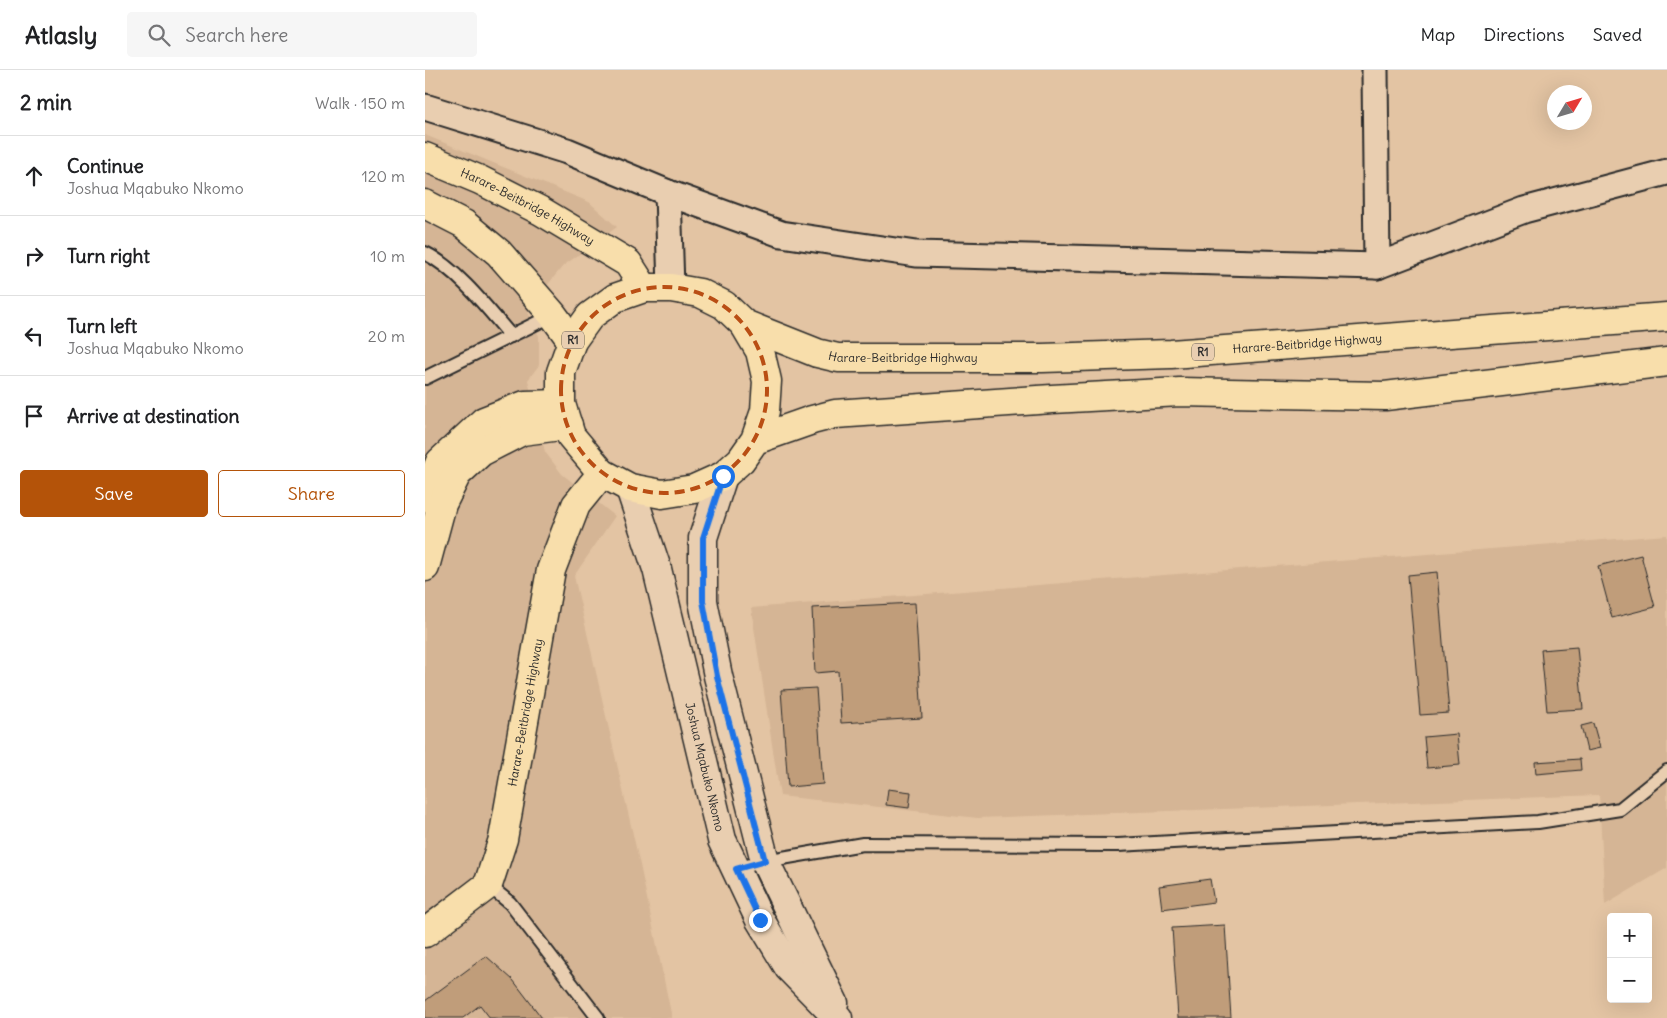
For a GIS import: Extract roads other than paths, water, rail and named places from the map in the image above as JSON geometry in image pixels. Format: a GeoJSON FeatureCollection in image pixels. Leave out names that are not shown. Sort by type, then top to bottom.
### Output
{"type":"FeatureCollection","features":[{"type":"Feature","properties":{"kind":"highway","name":"Harare-Beitbridge Highway"},"geometry":{"type":"LineString","coordinates":[[425,157],[480,180],[541,211],[628,263],[644,288]]}},
{"type":"Feature","properties":{"kind":"highway","name":"R1"},"geometry":{"type":"LineString","coordinates":[[425,204],[464,224],[499,253],[553,315],[572,341]]}},
{"type":"Feature","properties":{"kind":"highway","name":"Harare-Beitbridge Highway"},"geometry":{"type":"LineString","coordinates":[[644,288],[671,288],[700,293],[724,305],[744,324],[760,351],[767,381],[765,411],[755,440],[741,460],[723,476],[694,490],[662,494],[630,488],[602,473],[571,436],[564,415],[561,372],[572,341],[590,316],[615,298],[644,288]]}},
{"type":"Feature","properties":{"kind":"highway","name":"Harare-Beitbridge Highway"},"geometry":{"type":"LineString","coordinates":[[744,324],[817,353],[838,358],[1042,358],[1171,354],[1667,317]]}},
{"type":"Feature","properties":{"kind":"highway"},"geometry":{"type":"LineString","coordinates":[[755,440],[835,414],[1181,392],[1385,396],[1667,362]]}},
{"type":"Feature","properties":{"kind":"highway"},"geometry":{"type":"LineString","coordinates":[[425,498],[440,462],[484,421],[525,405],[564,415]]}},
{"type":"Feature","properties":{"kind":"highway"},"geometry":{"type":"LineString","coordinates":[[425,567],[442,504],[457,474],[481,452],[522,431],[564,415]]}},
{"type":"Feature","properties":{"kind":"highway","name":"Harare-Beitbridge Highway"},"geometry":{"type":"LineString","coordinates":[[488,885],[503,839],[551,570],[576,505],[602,473]]}},
{"type":"Feature","properties":{"kind":"highway"},"geometry":{"type":"LineString","coordinates":[[425,933],[488,885]]}},
{"type":"Feature","properties":{"kind":"street"},"geometry":{"type":"LineString","coordinates":[[1375,70],[1377,266]]}},
{"type":"Feature","properties":{"kind":"street"},"geometry":{"type":"LineString","coordinates":[[425,107],[567,151],[668,193],[781,234],[916,254],[1377,266],[1524,210],[1667,172]]}},
{"type":"Feature","properties":{"kind":"street"},"geometry":{"type":"LineString","coordinates":[[668,193],[671,288]]}},
{"type":"Feature","properties":{"kind":"street","name":"Joshua Mqabuko Nkomo"},"geometry":{"type":"LineString","coordinates":[[723,476],[703,538],[703,601],[717,676],[765,861],[839,1018]]}},
{"type":"Feature","properties":{"kind":"street","name":"Joshua Mqabuko Nkomo"},"geometry":{"type":"LineString","coordinates":[[630,488],[657,569],[678,662],[723,840],[760,920],[789,968],[839,1018]]}},
{"type":"Feature","properties":{"kind":"lane"},"geometry":{"type":"LineString","coordinates":[[425,253],[433,257],[472,290],[511,336]]}},
{"type":"Feature","properties":{"kind":"lane"},"geometry":{"type":"LineString","coordinates":[[425,378],[553,315]]}},
{"type":"Feature","properties":{"kind":"lane"},"geometry":{"type":"LineString","coordinates":[[736,869],[765,861],[863,844],[1119,845],[1538,822],[1620,809],[1667,771]]}},
{"type":"Feature","properties":{"kind":"lane"},"geometry":{"type":"LineString","coordinates":[[488,885],[510,903],[598,1018]]}}]}
